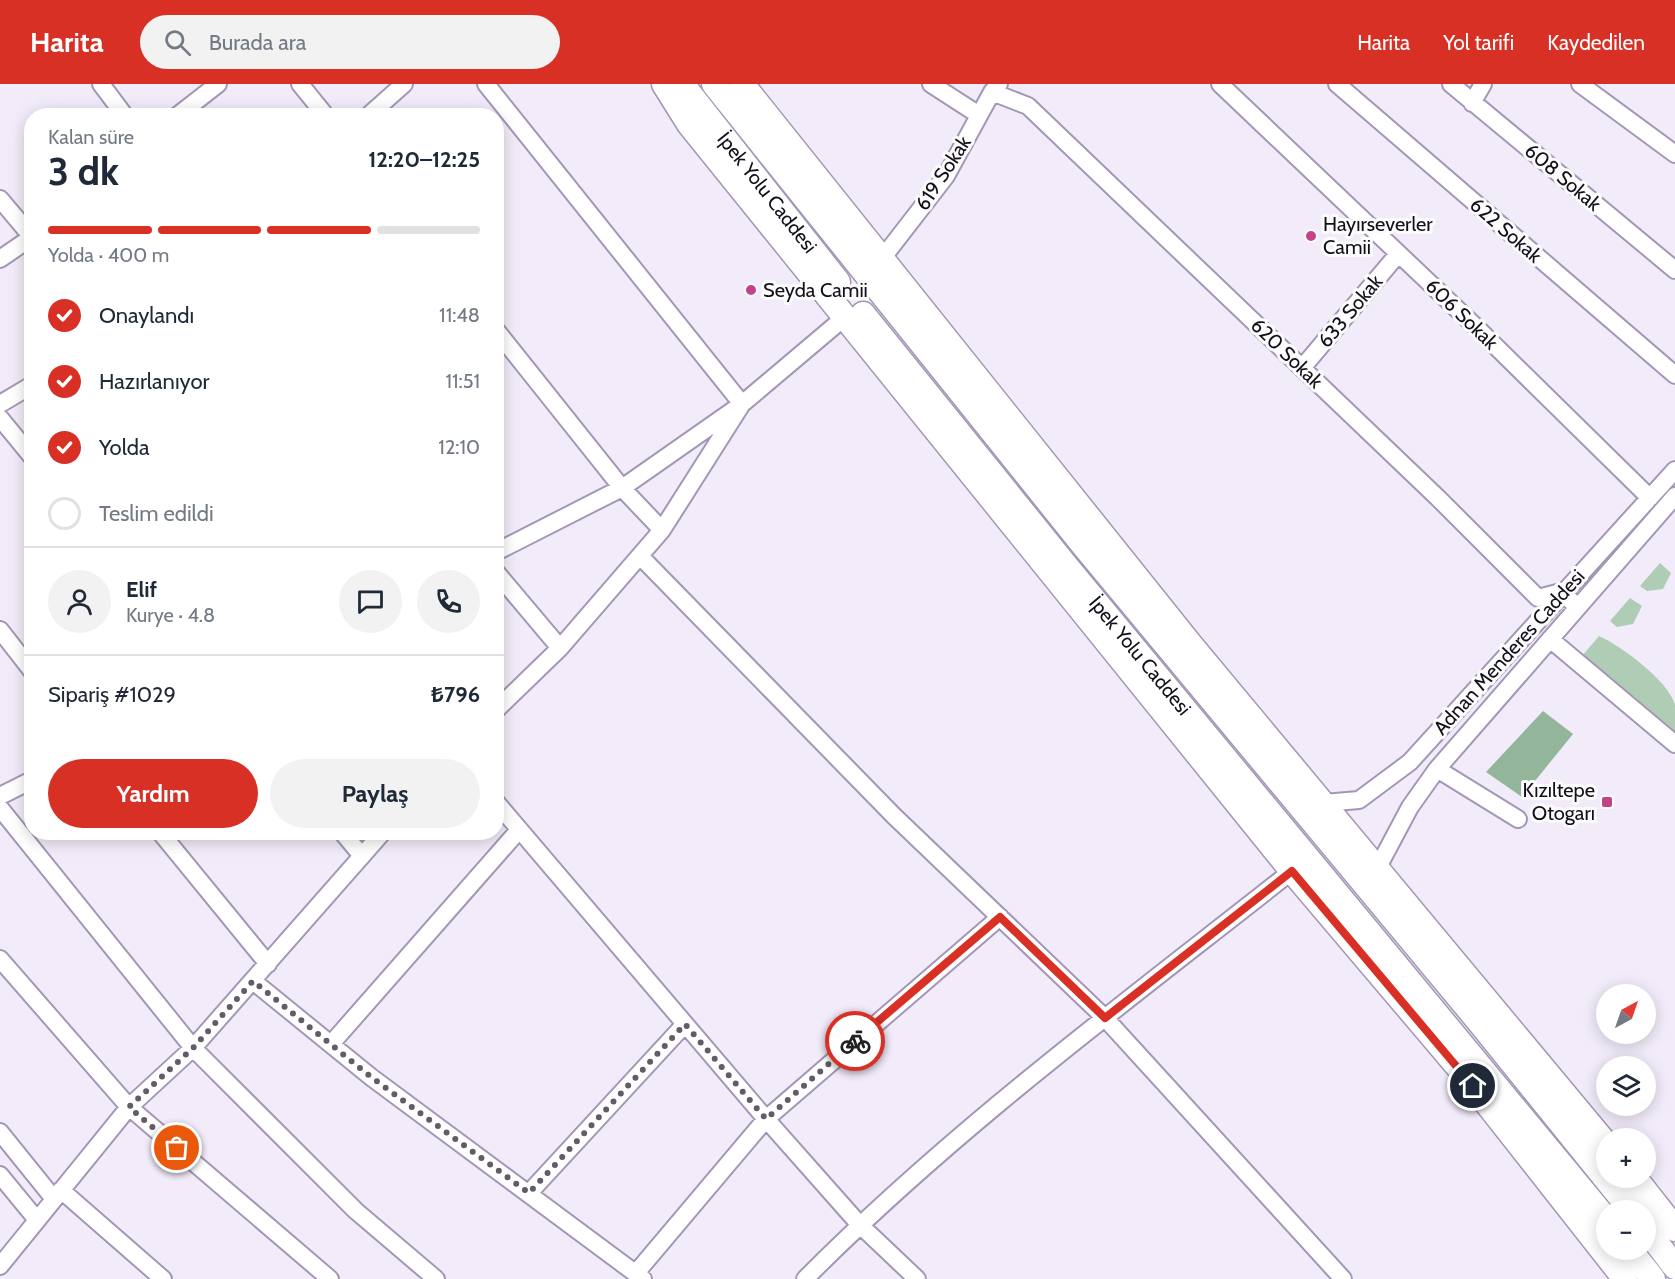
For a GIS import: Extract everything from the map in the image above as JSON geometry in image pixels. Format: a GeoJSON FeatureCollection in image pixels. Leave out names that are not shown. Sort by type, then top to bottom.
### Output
{"type":"FeatureCollection","features":[{"type":"Feature","properties":{"kind":"highway"},"geometry":{"type":"LineString","coordinates":[[664,84],[688,124],[1292,871],[1459,1068],[1625,1279]]}},
{"type":"Feature","properties":{"kind":"highway","name":"İpek Yolu Caddesi"},"geometry":{"type":"LineString","coordinates":[[682,84],[1060,558],[1596,1207]]}},
{"type":"Feature","properties":{"kind":"highway","name":"İpek Yolu Caddesi"},"geometry":{"type":"LineString","coordinates":[[714,84],[1077,537],[1481,1024],[1623,1200]]}},
{"type":"Feature","properties":{"kind":"highway"},"geometry":{"type":"LineString","coordinates":[[742,84],[1190,644],[1596,1132]]}},
{"type":"Feature","properties":{"kind":"highway"},"geometry":{"type":"LineString","coordinates":[[1643,1188],[1675,1229]]}},
{"type":"Feature","properties":{"kind":"highway"},"geometry":{"type":"LineString","coordinates":[[1656,1242],[1675,1267]]}},
{"type":"Feature","properties":{"kind":"highway"},"geometry":{"type":"LineString","coordinates":[[1638,1260],[1653,1279]]}},
{"type":"Feature","properties":{"kind":"street"},"geometry":{"type":"LineString","coordinates":[[101,84],[119,108]]}},
{"type":"Feature","properties":{"kind":"street"},"geometry":{"type":"LineString","coordinates":[[187,108],[218,84]]}},
{"type":"Feature","properties":{"kind":"street"},"geometry":{"type":"LineString","coordinates":[[300,84],[320,108]]}},
{"type":"Feature","properties":{"kind":"street"},"geometry":{"type":"LineString","coordinates":[[377,108],[404,84]]}},
{"type":"Feature","properties":{"kind":"street"},"geometry":{"type":"LineString","coordinates":[[486,84],[742,404]]}},
{"type":"Feature","properties":{"kind":"street"},"geometry":{"type":"LineString","coordinates":[[931,84],[979,116]]}},
{"type":"Feature","properties":{"kind":"street","name":"606 Sokak"},"geometry":{"type":"LineString","coordinates":[[1220,84],[1650,498]]}},
{"type":"Feature","properties":{"kind":"street","name":"622 Sokak"},"geometry":{"type":"LineString","coordinates":[[1337,84],[1675,375]]}},
{"type":"Feature","properties":{"kind":"street","name":"608 Sokak"},"geometry":{"type":"LineString","coordinates":[[1451,84],[1675,270]]}},
{"type":"Feature","properties":{"kind":"street"},"geometry":{"type":"LineString","coordinates":[[1472,103],[1483,84]]}},
{"type":"Feature","properties":{"kind":"street"},"geometry":{"type":"LineString","coordinates":[[1580,84],[1675,154]]}},
{"type":"Feature","properties":{"kind":"street","name":"619 Sokak"},"geometry":{"type":"LineString","coordinates":[[881,260],[946,176],[979,116],[991,87]]}},
{"type":"Feature","properties":{"kind":"street","name":"620 Sokak"},"geometry":{"type":"LineString","coordinates":[[991,87],[1028,106],[1538,598],[1561,592]]}},
{"type":"Feature","properties":{"kind":"street"},"geometry":{"type":"LineString","coordinates":[[0,199],[24,228]]}},
{"type":"Feature","properties":{"kind":"street"},"geometry":{"type":"LineString","coordinates":[[0,259],[24,242]]}},
{"type":"Feature","properties":{"kind":"street","name":"633 Sokak"},"geometry":{"type":"LineString","coordinates":[[1302,368],[1398,254]]}},
{"type":"Feature","properties":{"kind":"street"},"geometry":{"type":"LineString","coordinates":[[504,548],[622,488],[742,404],[845,317]]}},
{"type":"Feature","properties":{"kind":"street"},"geometry":{"type":"LineString","coordinates":[[504,340],[622,488],[662,530]]}},
{"type":"Feature","properties":{"kind":"street"},"geometry":{"type":"LineString","coordinates":[[0,404],[24,390]]}},
{"type":"Feature","properties":{"kind":"street"},"geometry":{"type":"LineString","coordinates":[[504,702],[560,648],[662,530],[742,404]]}},
{"type":"Feature","properties":{"kind":"street"},"geometry":{"type":"LineString","coordinates":[[0,418],[24,448]]}},
{"type":"Feature","properties":{"kind":"street","name":"Adnan Menderes Caddesi"},"geometry":{"type":"LineString","coordinates":[[1323,803],[1359,800],[1410,762],[1561,592],[1675,470]]}},
{"type":"Feature","properties":{"kind":"street","name":"Adnan Menderes Caddesi"},"geometry":{"type":"LineString","coordinates":[[1377,868],[1410,807],[1437,769],[1675,496]]}},
{"type":"Feature","properties":{"kind":"street"},"geometry":{"type":"LineString","coordinates":[[640,555],[894,816],[1105,1018],[1343,1279]]}},
{"type":"Feature","properties":{"kind":"street"},"geometry":{"type":"LineString","coordinates":[[504,582],[560,648]]}},
{"type":"Feature","properties":{"kind":"street"},"geometry":{"type":"LineString","coordinates":[[1561,592],[1578,607]]}},
{"type":"Feature","properties":{"kind":"street"},"geometry":{"type":"LineString","coordinates":[[0,630],[24,660]]}},
{"type":"Feature","properties":{"kind":"street"},"geometry":{"type":"LineString","coordinates":[[1550,639],[1675,744]]}},
{"type":"Feature","properties":{"kind":"street"},"geometry":{"type":"LineString","coordinates":[[1437,769],[1518,819]]}},
{"type":"Feature","properties":{"kind":"street"},"geometry":{"type":"LineString","coordinates":[[0,795],[24,784]]}},
{"type":"Feature","properties":{"kind":"street"},"geometry":{"type":"LineString","coordinates":[[0,808],[24,838]]}},
{"type":"Feature","properties":{"kind":"street"},"geometry":{"type":"LineString","coordinates":[[504,812],[766,1119],[859,1224],[917,1279]]}},
{"type":"Feature","properties":{"kind":"street"},"geometry":{"type":"LineString","coordinates":[[331,1044],[519,830]]}},
{"type":"Feature","properties":{"kind":"street"},"geometry":{"type":"LineString","coordinates":[[26,840],[193,1048],[356,1211],[436,1279]]}},
{"type":"Feature","properties":{"kind":"street"},"geometry":{"type":"LineString","coordinates":[[167,840],[268,964]]}},
{"type":"Feature","properties":{"kind":"street"},"geometry":{"type":"LineString","coordinates":[[349,840],[363,856]]}},
{"type":"Feature","properties":{"kind":"street"},"geometry":{"type":"LineString","coordinates":[[0,1266],[129,1107],[193,1048],[376,840]]}},
{"type":"Feature","properties":{"kind":"street"},"geometry":{"type":"LineString","coordinates":[[805,1279],[859,1224],[1105,1018],[1292,871]]}},
{"type":"Feature","properties":{"kind":"street"},"geometry":{"type":"LineString","coordinates":[[253,981],[331,1044],[640,1276],[766,1119],[1000,917]]}},
{"type":"Feature","properties":{"kind":"street"},"geometry":{"type":"LineString","coordinates":[[0,959],[129,1107],[330,1279]]}},
{"type":"Feature","properties":{"kind":"street"},"geometry":{"type":"LineString","coordinates":[[529,1193],[685,1024]]}},
{"type":"Feature","properties":{"kind":"street"},"geometry":{"type":"LineString","coordinates":[[0,1132],[58,1195],[163,1279]]}},
{"type":"Feature","properties":{"kind":"street"},"geometry":{"type":"LineString","coordinates":[[0,1175],[37,1220]]}},
{"type":"Feature","properties":{"kind":"green space"},"geometry":{"type":"Polygon","coordinates":[[[1660,563],[1671,573],[1663,589],[1647,591],[1640,586],[1660,563]]]}},
{"type":"Feature","properties":{"kind":"green space"},"geometry":{"type":"Polygon","coordinates":[[[1630,598],[1642,606],[1633,624],[1617,627],[1610,621],[1630,598]]]}},
{"type":"Feature","properties":{"kind":"green space"},"geometry":{"type":"Polygon","coordinates":[[[1599,636],[1631,655],[1664,685],[1675,705],[1675,733],[1582,656],[1599,636]]]}},
{"type":"Feature","properties":{"kind":"green space"},"geometry":{"type":"Polygon","coordinates":[[[1543,711],[1573,734],[1522,797],[1486,772],[1543,711]]]}},
{"type":"Feature","properties":{"kind":"way so far"},"geometry":{"type":"LineString","coordinates":[[177,1148],[129,1107],[193,1048],[253,981],[371,1077],[529,1193],[685,1024],[766,1119],[855,1041]]}},
{"type":"Feature","properties":{"kind":"place","name":"Hayırseverler Camii"},"geometry":{"type":"Point","coordinates":[1311,236]}},
{"type":"Feature","properties":{"kind":"place","name":"Seyda Camii"},"geometry":{"type":"Point","coordinates":[751,290]}},
{"type":"Feature","properties":{"kind":"place","name":"Kızıltepe Otogarı"},"geometry":{"type":"Point","coordinates":[1607,802]}},
{"type":"Feature","properties":{"kind":"route"},"geometry":{"type":"LineString","coordinates":[[855,1041],[1000,917],[1105,1018],[1292,871],[1473,1086]]}}]}
